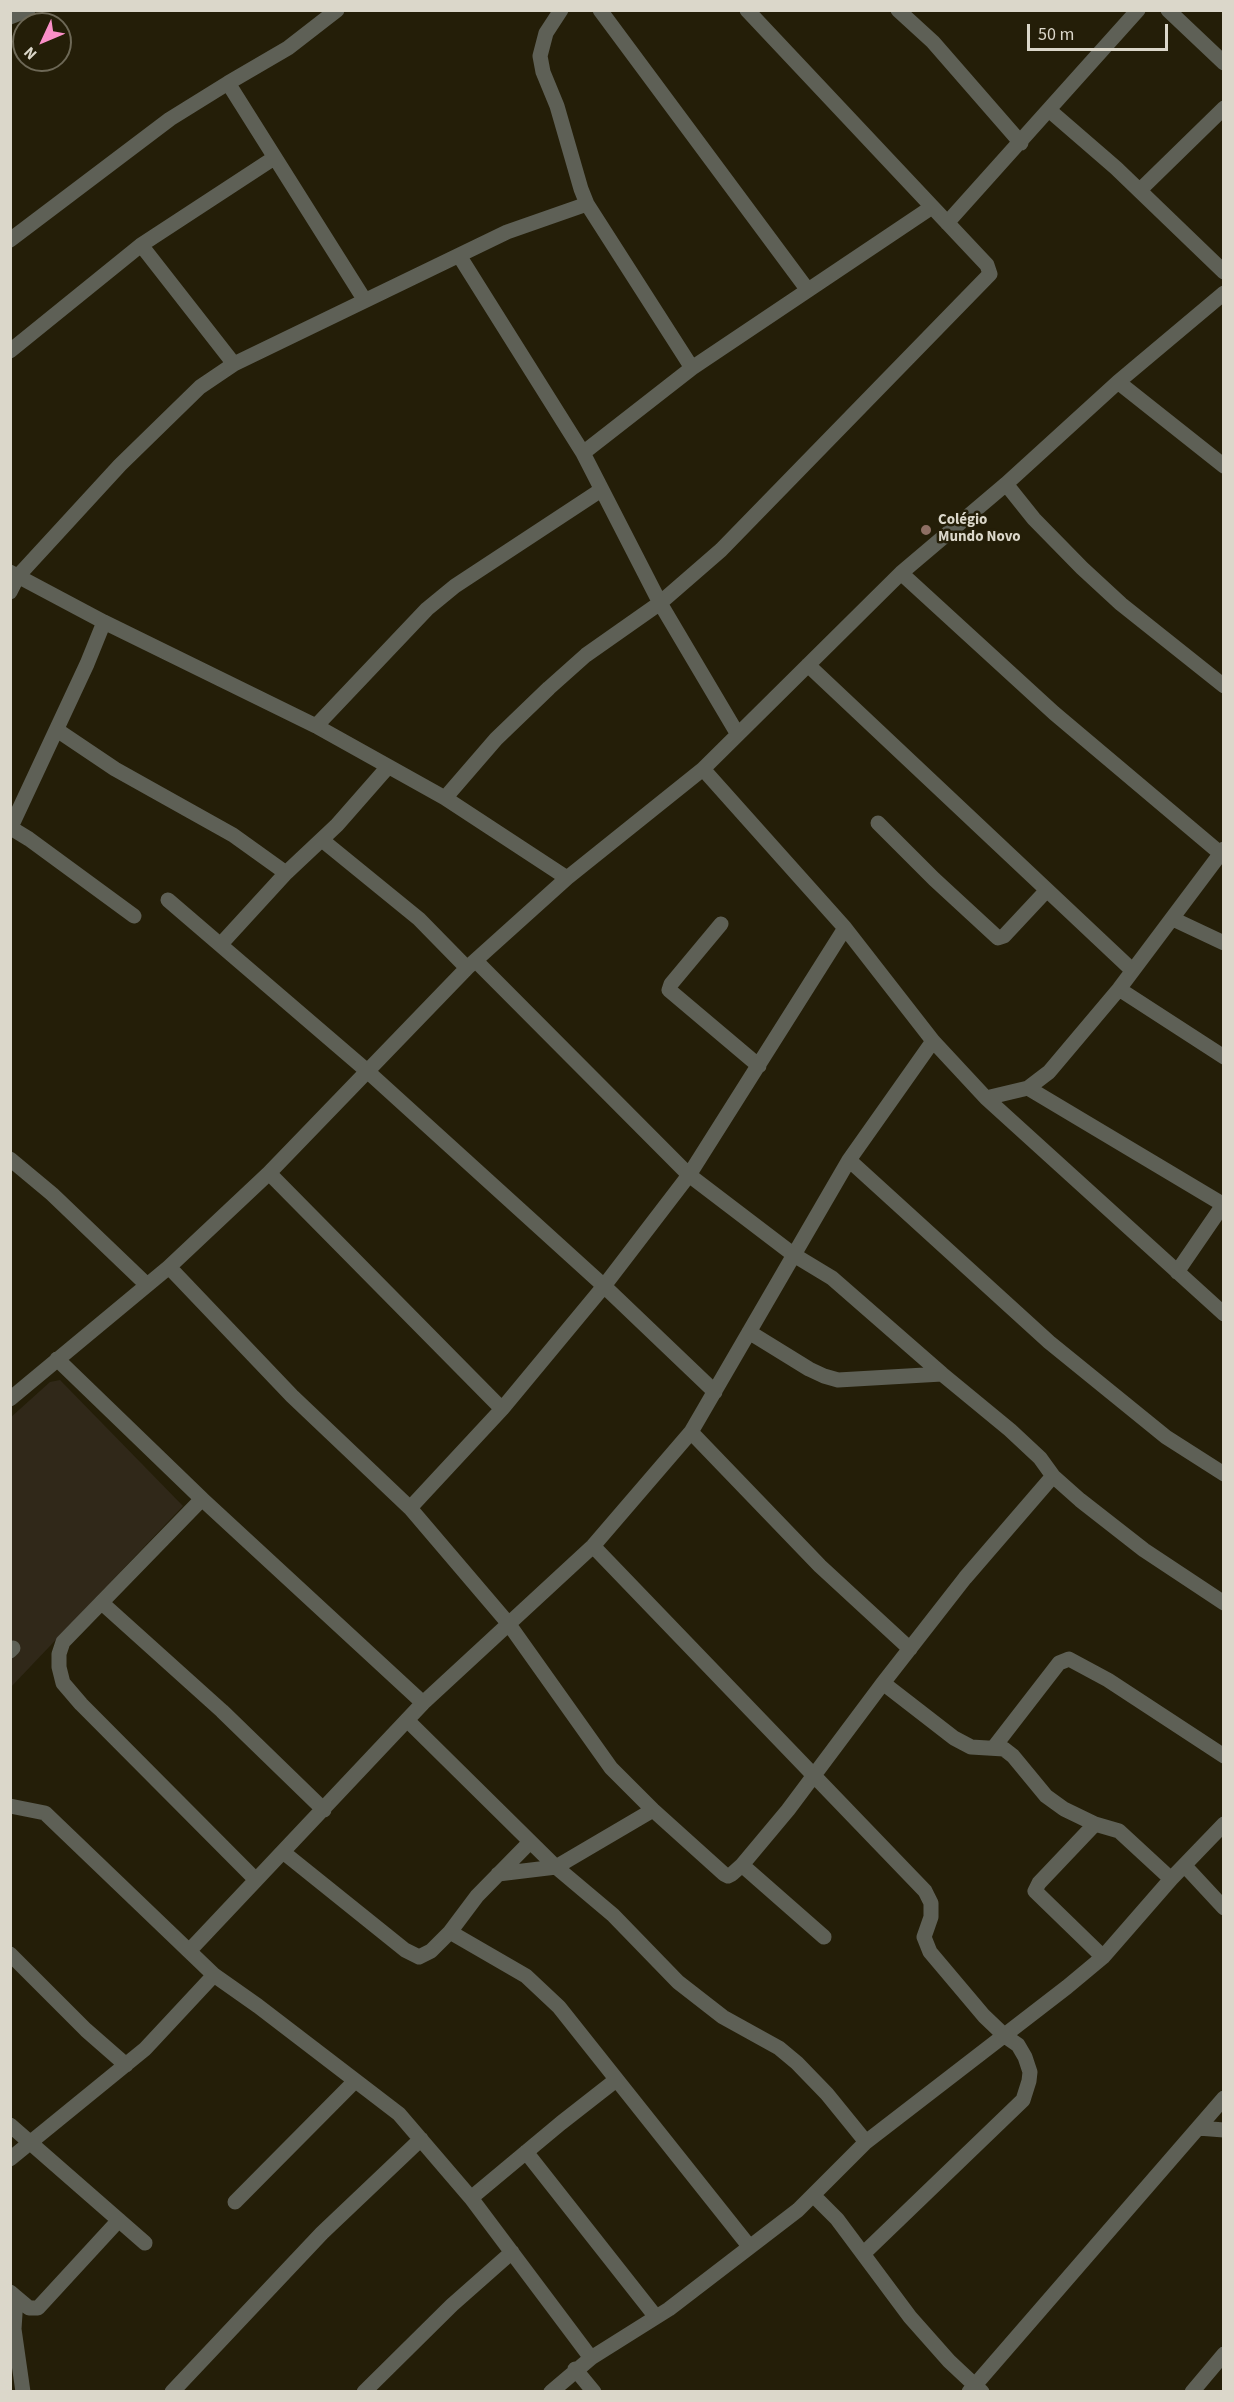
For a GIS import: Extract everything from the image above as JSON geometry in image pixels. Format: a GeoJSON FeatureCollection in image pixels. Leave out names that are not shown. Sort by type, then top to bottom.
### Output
{"type":"FeatureCollection","features":[{"type":"Feature","properties":{"kind":"street"},"geometry":{"type":"LineString","coordinates":[[10,17],[28,10]]}},
{"type":"Feature","properties":{"kind":"street"},"geometry":{"type":"LineString","coordinates":[[10,240],[170,119],[288,48],[337,10]]}},
{"type":"Feature","properties":{"kind":"street"},"geometry":{"type":"LineString","coordinates":[[561,10],[542,44],[540,56],[543,72],[557,106],[587,204],[692,368]]}},
{"type":"Feature","properties":{"kind":"street"},"geometry":{"type":"LineString","coordinates":[[600,10],[807,289]]}},
{"type":"Feature","properties":{"kind":"street"},"geometry":{"type":"LineString","coordinates":[[445,798],[496,739],[549,688],[586,655],[660,603],[728,543],[988,277],[989,268],[747,10]]}},
{"type":"Feature","properties":{"kind":"street"},"geometry":{"type":"LineString","coordinates":[[898,10],[933,42],[1021,143]]}},
{"type":"Feature","properties":{"kind":"street"},"geometry":{"type":"LineString","coordinates":[[947,223],[1138,10]]}},
{"type":"Feature","properties":{"kind":"street"},"geometry":{"type":"LineString","coordinates":[[1168,10],[1224,63]]}},
{"type":"Feature","properties":{"kind":"street"},"geometry":{"type":"LineString","coordinates":[[228,83],[364,299]]}},
{"type":"Feature","properties":{"kind":"street"},"geometry":{"type":"LineString","coordinates":[[1140,190],[1224,108]]}},
{"type":"Feature","properties":{"kind":"street"},"geometry":{"type":"LineString","coordinates":[[1049,110],[1140,190],[1224,272]]}},
{"type":"Feature","properties":{"kind":"street"},"geometry":{"type":"LineString","coordinates":[[10,351],[141,245],[274,158]]}},
{"type":"Feature","properties":{"kind":"street"},"geometry":{"type":"LineString","coordinates":[[10,592],[14,574],[200,387],[234,364],[364,299],[460,257],[507,232],[587,204]]}},
{"type":"Feature","properties":{"kind":"street"},"geometry":{"type":"LineString","coordinates":[[583,453],[692,368],[932,207]]}},
{"type":"Feature","properties":{"kind":"street"},"geometry":{"type":"LineString","coordinates":[[141,245],[234,364]]}},
{"type":"Feature","properties":{"kind":"street"},"geometry":{"type":"LineString","coordinates":[[460,257],[583,453],[660,603],[737,733]]}},
{"type":"Feature","properties":{"kind":"street"},"geometry":{"type":"LineString","coordinates":[[10,1400],[169,1267],[269,1173],[366,1070],[471,965],[567,878],[703,769],[901,573],[1006,484],[1118,382],[1224,293]]}},
{"type":"Feature","properties":{"kind":"street"},"geometry":{"type":"LineString","coordinates":[[1118,382],[1224,466]]}},
{"type":"Feature","properties":{"kind":"street"},"geometry":{"type":"LineString","coordinates":[[1006,484],[1034,519],[1082,568],[1121,604],[1224,686]]}},
{"type":"Feature","properties":{"kind":"street"},"geometry":{"type":"LineString","coordinates":[[315,726],[427,609],[455,586],[601,490]]}},
{"type":"Feature","properties":{"kind":"street"},"geometry":{"type":"LineString","coordinates":[[901,573],[1054,713],[1222,851],[1119,989],[1049,1072],[1028,1088],[986,1098]]}},
{"type":"Feature","properties":{"kind":"street"},"geometry":{"type":"LineString","coordinates":[[14,574],[104,622],[315,726],[387,768],[445,798],[567,878]]}},
{"type":"Feature","properties":{"kind":"street"},"geometry":{"type":"LineString","coordinates":[[104,622],[11,828],[134,916]]}},
{"type":"Feature","properties":{"kind":"street"},"geometry":{"type":"LineString","coordinates":[[808,665],[1132,970]]}},
{"type":"Feature","properties":{"kind":"street"},"geometry":{"type":"LineString","coordinates":[[57,730],[115,769],[233,835],[286,873]]}},
{"type":"Feature","properties":{"kind":"street"},"geometry":{"type":"LineString","coordinates":[[221,944],[286,873],[322,840],[387,768]]}},
{"type":"Feature","properties":{"kind":"street"},"geometry":{"type":"LineString","coordinates":[[703,769],[845,928],[933,1041],[986,1098],[1224,1314]]}},
{"type":"Feature","properties":{"kind":"street"},"geometry":{"type":"LineString","coordinates":[[878,823],[998,938],[1004,936],[1047,890]]}},
{"type":"Feature","properties":{"kind":"street"},"geometry":{"type":"LineString","coordinates":[[322,840],[419,919],[471,965],[689,1175],[794,1255],[832,1278],[1010,1430],[1040,1458],[1053,1476],[1144,1550],[1224,1603]]}},
{"type":"Feature","properties":{"kind":"street"},"geometry":{"type":"LineString","coordinates":[[168,900],[366,1070],[604,1286],[715,1392]]}},
{"type":"Feature","properties":{"kind":"street"},"geometry":{"type":"LineString","coordinates":[[1173,918],[1224,944]]}},
{"type":"Feature","properties":{"kind":"street"},"geometry":{"type":"LineString","coordinates":[[721,924],[671,984],[669,990],[759,1066]]}},
{"type":"Feature","properties":{"kind":"street"},"geometry":{"type":"LineString","coordinates":[[410,1508],[501,1409],[604,1286],[689,1175],[845,928]]}},
{"type":"Feature","properties":{"kind":"street"},"geometry":{"type":"LineString","coordinates":[[1119,989],[1224,1057]]}},
{"type":"Feature","properties":{"kind":"street"},"geometry":{"type":"LineString","coordinates":[[190,1950],[423,1703],[593,1546],[692,1432],[849,1160],[933,1041]]}},
{"type":"Feature","properties":{"kind":"street"},"geometry":{"type":"LineString","coordinates":[[1028,1088],[1223,1205],[1177,1272]]}},
{"type":"Feature","properties":{"kind":"street"},"geometry":{"type":"LineString","coordinates":[[10,1159],[52,1194],[147,1285]]}},
{"type":"Feature","properties":{"kind":"street"},"geometry":{"type":"LineString","coordinates":[[849,1160],[1048,1342],[1166,1437],[1224,1474]]}},
{"type":"Feature","properties":{"kind":"street"},"geometry":{"type":"LineString","coordinates":[[269,1173],[501,1409]]}},
{"type":"Feature","properties":{"kind":"street"},"geometry":{"type":"LineString","coordinates":[[169,1267],[292,1396],[410,1508],[508,1623],[611,1767],[653,1810],[728,1876],[742,1865],[815,1776],[883,1683],[965,1578],[1053,1476]]}},
{"type":"Feature","properties":{"kind":"street"},"geometry":{"type":"LineString","coordinates":[[749,1332],[809,1369],[838,1380],[942,1374]]}},
{"type":"Feature","properties":{"kind":"street"},"geometry":{"type":"LineString","coordinates":[[57,1359],[202,1499],[423,1703]]}},
{"type":"Feature","properties":{"kind":"street"},"geometry":{"type":"LineString","coordinates":[[692,1432],[820,1566],[910,1649]]}},
{"type":"Feature","properties":{"kind":"street"},"geometry":{"type":"LineString","coordinates":[[202,1499],[63,1642],[58,1667],[63,1683],[81,1704],[256,1880]]}},
{"type":"Feature","properties":{"kind":"street"},"geometry":{"type":"LineString","coordinates":[[593,1546],[926,1891],[931,1903],[931,1917],[924,1938],[930,1952],[984,2016],[1018,2045],[1030,2072],[1023,2100],[863,2254]]}},
{"type":"Feature","properties":{"kind":"street"},"geometry":{"type":"LineString","coordinates":[[102,1603],[222,1710],[324,1810]]}},
{"type":"Feature","properties":{"kind":"street"},"geometry":{"type":"LineString","coordinates":[[994,1747],[1059,1663],[1069,1659],[1108,1680],[1224,1756]]}},
{"type":"Feature","properties":{"kind":"street"},"geometry":{"type":"LineString","coordinates":[[883,1683],[954,1738],[971,1747],[1004,1749],[1013,1756],[1046,1796],[1064,1809],[1125,1836],[1172,1879]]}},
{"type":"Feature","properties":{"kind":"street"},"geometry":{"type":"LineString","coordinates":[[407,1720],[556,1867],[613,1915],[678,1982],[723,2017],[779,2048],[797,2063],[827,2094],[866,2142]]}},
{"type":"Feature","properties":{"kind":"street"},"geometry":{"type":"LineString","coordinates":[[10,1806],[45,1813],[214,1975],[399,2114],[471,2198],[591,2358]]}},
{"type":"Feature","properties":{"kind":"street"},"geometry":{"type":"LineString","coordinates":[[498,1874],[556,1867],[653,1810]]}},
{"type":"Feature","properties":{"kind":"street"},"geometry":{"type":"LineString","coordinates":[[1095,1824],[1039,1883],[1035,1891],[1103,1957]]}},
{"type":"Feature","properties":{"kind":"street"},"geometry":{"type":"LineString","coordinates":[[551,2391],[575,2369],[656,2317],[798,2210],[866,2142],[1005,2036],[1103,1957],[1224,1824]]}},
{"type":"Feature","properties":{"kind":"street"},"geometry":{"type":"LineString","coordinates":[[283,1852],[405,1950],[419,1957],[431,1951],[450,1932],[477,1896],[530,1842]]}},
{"type":"Feature","properties":{"kind":"street"},"geometry":{"type":"LineString","coordinates":[[742,1865],[825,1937]]}},
{"type":"Feature","properties":{"kind":"street"},"geometry":{"type":"LineString","coordinates":[[1185,1866],[1224,1908]]}},
{"type":"Feature","properties":{"kind":"street"},"geometry":{"type":"LineString","coordinates":[[450,1932],[526,1976],[559,2007],[749,2247]]}},
{"type":"Feature","properties":{"kind":"street"},"geometry":{"type":"LineString","coordinates":[[10,1954],[86,2030],[126,2065]]}},
{"type":"Feature","properties":{"kind":"street"},"geometry":{"type":"LineString","coordinates":[[10,2159],[152,2042],[214,1975]]}},
{"type":"Feature","properties":{"kind":"street"},"geometry":{"type":"LineString","coordinates":[[471,2198],[616,2080]]}},
{"type":"Feature","properties":{"kind":"street"},"geometry":{"type":"LineString","coordinates":[[236,2202],[355,2081]]}},
{"type":"Feature","properties":{"kind":"street"},"geometry":{"type":"LineString","coordinates":[[813,2195],[837,2219],[910,2317],[975,2390],[1224,2098]]}},
{"type":"Feature","properties":{"kind":"street"},"geometry":{"type":"LineString","coordinates":[[10,2125],[145,2243]]}},
{"type":"Feature","properties":{"kind":"street"},"geometry":{"type":"LineString","coordinates":[[1198,2128],[1224,2130]]}},
{"type":"Feature","properties":{"kind":"street"},"geometry":{"type":"LineString","coordinates":[[172,2391],[322,2233],[421,2139]]}},
{"type":"Feature","properties":{"kind":"street"},"geometry":{"type":"LineString","coordinates":[[526,2152],[656,2317]]}},
{"type":"Feature","properties":{"kind":"street"},"geometry":{"type":"LineString","coordinates":[[13,2295],[29,2308],[38,2308],[119,2220]]}},
{"type":"Feature","properties":{"kind":"street"},"geometry":{"type":"LineString","coordinates":[[364,2391],[452,2305],[512,2252]]}},
{"type":"Feature","properties":{"kind":"street"},"geometry":{"type":"LineString","coordinates":[[13,2295],[14,2329],[22,2391]]}},
{"type":"Feature","properties":{"kind":"street"},"geometry":{"type":"LineString","coordinates":[[1192,2391],[1224,2354]]}},
{"type":"Feature","properties":{"kind":"street"},"geometry":{"type":"LineString","coordinates":[[575,2369],[594,2391]]}},
{"type":"Feature","properties":{"kind":"shaded area"},"geometry":{"type":"Polygon","coordinates":[[[60,1380],[183,1506],[11,1687],[10,1418],[50,1382],[60,1380]]]}},
{"type":"Feature","properties":{"kind":"place","name":"Colégio Mundo Novo"},"geometry":{"type":"Point","coordinates":[926,530]}}]}
